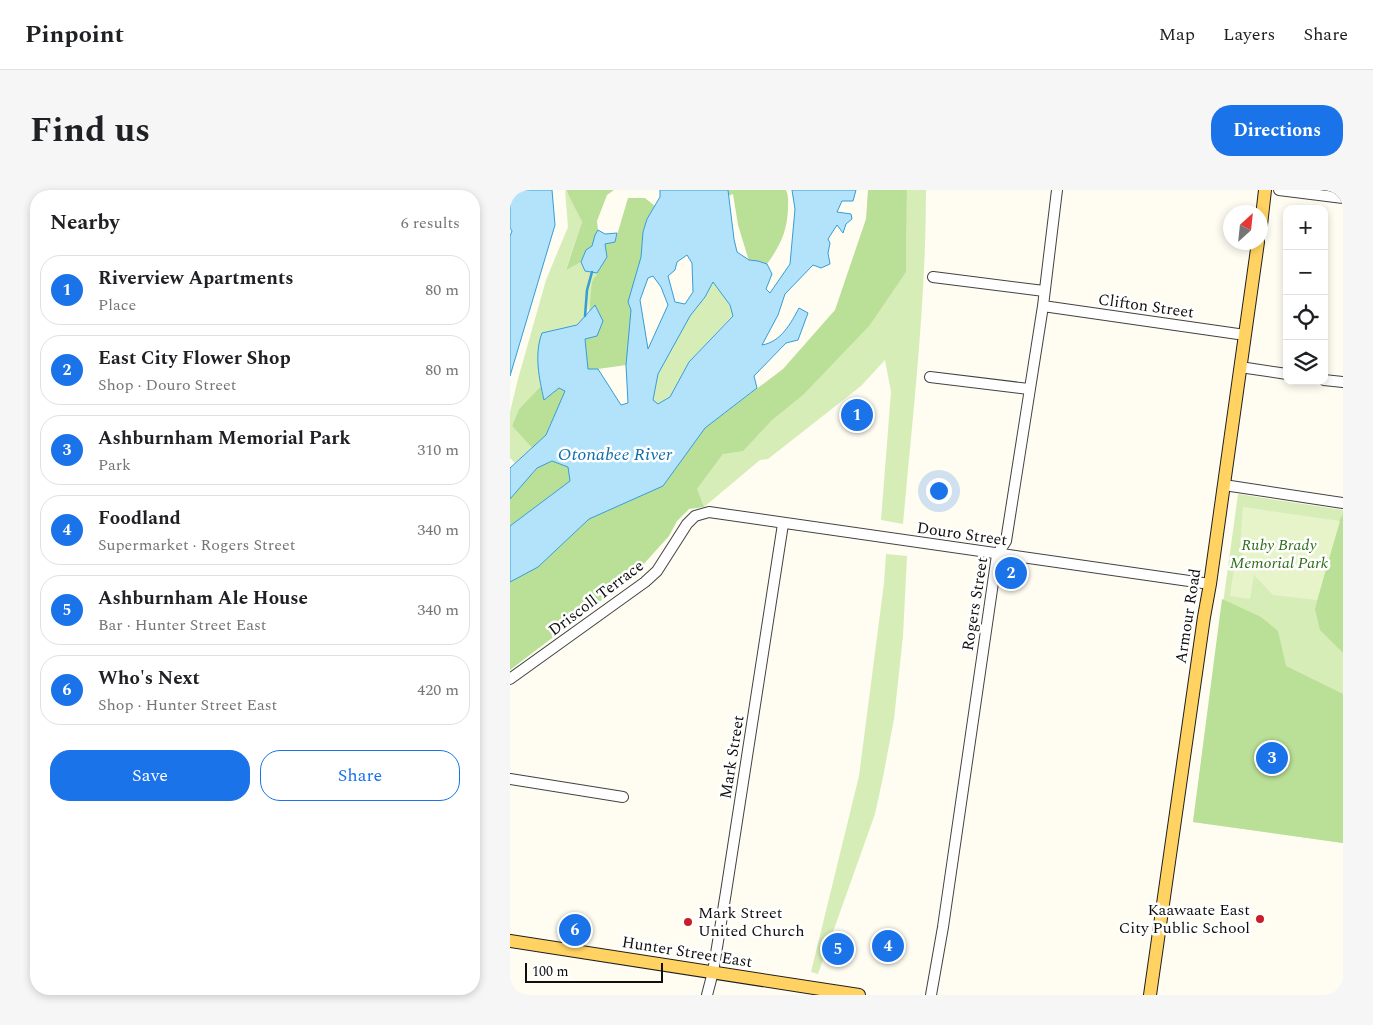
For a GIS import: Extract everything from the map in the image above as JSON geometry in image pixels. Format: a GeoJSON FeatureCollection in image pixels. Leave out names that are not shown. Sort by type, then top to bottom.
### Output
{"type":"FeatureCollection","features":[{"type":"Feature","properties":{"kind":"main road"},"geometry":{"type":"LineString","coordinates":[[1263,205],[1265,190]]}},
{"type":"Feature","properties":{"kind":"main road","name":"Armour Road"},"geometry":{"type":"LineString","coordinates":[[1150,995],[1257,250]]}},
{"type":"Feature","properties":{"kind":"main road","name":"Hunter Street East"},"geometry":{"type":"LineString","coordinates":[[510,940],[859,995]]}},
{"type":"Feature","properties":{"kind":"street","name":"Rogers Street"},"geometry":{"type":"LineString","coordinates":[[931,995],[997,555],[1006,541],[1043,306],[1056,190]]}},
{"type":"Feature","properties":{"kind":"street"},"geometry":{"type":"LineString","coordinates":[[1279,190],[1343,198]]}},
{"type":"Feature","properties":{"kind":"street"},"geometry":{"type":"LineString","coordinates":[[933,277],[1044,291]]}},
{"type":"Feature","properties":{"kind":"street","name":"Clifton Street"},"geometry":{"type":"LineString","coordinates":[[1043,306],[1245,335]]}},
{"type":"Feature","properties":{"kind":"street"},"geometry":{"type":"LineString","coordinates":[[1240,367],[1283,373]]}},
{"type":"Feature","properties":{"kind":"street"},"geometry":{"type":"LineString","coordinates":[[930,377],[1029,389]]}},
{"type":"Feature","properties":{"kind":"street"},"geometry":{"type":"LineString","coordinates":[[1328,380],[1343,382]]}},
{"type":"Feature","properties":{"kind":"street"},"geometry":{"type":"LineString","coordinates":[[1224,485],[1343,503]]}},
{"type":"Feature","properties":{"kind":"street","name":"Douro Street"},"geometry":{"type":"LineString","coordinates":[[709,512],[997,555],[1210,584]]}},
{"type":"Feature","properties":{"kind":"street","name":"Driscoll Terrace"},"geometry":{"type":"LineString","coordinates":[[510,679],[646,582],[657,571],[687,524],[695,516],[709,512]]}},
{"type":"Feature","properties":{"kind":"street","name":"Mark Street"},"geometry":{"type":"LineString","coordinates":[[707,995],[713,972],[783,524]]}},
{"type":"Feature","properties":{"kind":"street"},"geometry":{"type":"LineString","coordinates":[[510,778],[623,797]]}},
{"type":"Feature","properties":{"kind":"green space"},"geometry":{"type":"Polygon","coordinates":[[[565,190],[582,222],[566,269],[581,262],[585,271],[597,273],[588,309],[582,321],[569,328],[542,333],[539,376],[541,386],[519,409],[512,426],[532,448],[515,463],[510,458],[510,412],[546,280],[568,227],[565,190]]]}},
{"type":"Feature","properties":{"kind":"green space"},"geometry":{"type":"Polygon","coordinates":[[[566,190],[614,190],[607,195],[597,221],[598,230],[592,246],[586,250],[581,262],[566,270],[582,222],[566,190]]]}},
{"type":"Feature","properties":{"kind":"green space"},"geometry":{"type":"Polygon","coordinates":[[[728,190],[786,190],[788,209],[784,232],[776,251],[767,264],[749,261],[738,225],[733,194],[728,196],[728,190]]]}},
{"type":"Feature","properties":{"kind":"green space"},"geometry":{"type":"Polygon","coordinates":[[[868,190],[907,190],[906,272],[869,326],[802,396],[771,421],[743,451],[723,454],[697,489],[704,507],[689,509],[677,521],[669,536],[632,577],[510,670],[510,582],[538,567],[589,519],[663,486],[705,428],[783,369],[835,310],[866,219],[868,190]]]}},
{"type":"Feature","properties":{"kind":"green space"},"geometry":{"type":"Polygon","coordinates":[[[907,190],[926,190],[924,274],[903,524],[881,520],[891,392],[885,360],[861,386],[768,459],[760,460],[704,507],[696,490],[723,454],[771,421],[802,396],[906,272],[907,190]]]}},
{"type":"Feature","properties":{"kind":"green space"},"geometry":{"type":"Polygon","coordinates":[[[628,198],[645,198],[655,206],[647,219],[643,232],[641,257],[635,278],[626,365],[588,369],[585,339],[597,336],[595,305],[589,312],[592,282],[607,257],[605,243],[615,242],[628,198]]]}},
{"type":"Feature","properties":{"kind":"green space"},"geometry":{"type":"Polygon","coordinates":[[[713,281],[730,305],[733,315],[689,362],[670,397],[658,404],[653,401],[658,374],[690,316],[705,297],[713,281]]]}},
{"type":"Feature","properties":{"kind":"green space"},"geometry":{"type":"Polygon","coordinates":[[[541,386],[544,400],[559,388],[565,391],[546,435],[532,448],[512,426],[519,409],[541,386]]]}},
{"type":"Feature","properties":{"kind":"green space"},"geometry":{"type":"Polygon","coordinates":[[[552,461],[568,467],[570,481],[510,526],[510,499],[537,468],[552,461]]]}},
{"type":"Feature","properties":{"kind":"green space","name":"Ruby Brady Memorial Park"},"geometry":{"type":"Polygon","coordinates":[[[1238,494],[1343,510],[1343,843],[1193,822],[1238,494]]]}},
{"type":"Feature","properties":{"kind":"green space","name":"Ruby Brady Memorial Park"},"geometry":{"type":"Polygon","coordinates":[[[1243,507],[1340,521],[1317,600],[1273,595],[1254,575],[1250,599],[1230,596],[1234,568],[1248,569],[1240,545],[1243,507]]]}},
{"type":"Feature","properties":{"kind":"green space"},"geometry":{"type":"Polygon","coordinates":[[[1343,514],[1343,653],[1320,630],[1315,609],[1339,521],[1343,514]]]}},
{"type":"Feature","properties":{"kind":"green space"},"geometry":{"type":"Polygon","coordinates":[[[886,554],[907,556],[903,636],[894,719],[875,814],[818,974],[811,972],[859,776],[884,583],[886,554]]]}},
{"type":"Feature","properties":{"kind":"green space"},"geometry":{"type":"Polygon","coordinates":[[[1222,599],[1261,617],[1278,631],[1286,666],[1343,694],[1343,843],[1193,822],[1222,599]]]}},
{"type":"Feature","properties":{"kind":"water"},"geometry":{"type":"Polygon","coordinates":[[[510,190],[552,190],[555,225],[510,376],[510,236],[512,231],[510,228],[510,190]]]}},
{"type":"Feature","properties":{"kind":"water","name":"Otonabee River"},"geometry":{"type":"Polygon","coordinates":[[[660,190],[728,190],[737,252],[749,260],[767,264],[772,274],[766,289],[770,293],[790,264],[795,209],[792,190],[856,190],[853,201],[842,201],[837,212],[851,214],[852,219],[846,224],[843,233],[837,225],[828,239],[830,243],[828,253],[830,264],[821,268],[813,265],[785,294],[778,315],[762,345],[775,340],[785,331],[799,308],[808,313],[798,340],[786,343],[754,376],[757,388],[705,428],[663,486],[589,519],[538,567],[510,582],[510,526],[570,481],[568,467],[552,461],[537,468],[510,499],[510,468],[546,435],[565,391],[559,388],[544,400],[538,358],[542,333],[577,325],[595,305],[603,321],[597,336],[585,339],[588,369],[598,369],[621,405],[628,403],[626,365],[631,310],[628,302],[641,257],[643,232],[647,219],[660,197],[660,190]],[[687,255],[677,262],[675,270],[668,276],[675,302],[685,304],[693,292],[692,263],[687,255]],[[653,276],[648,278],[640,300],[648,349],[668,305],[661,287],[653,276]],[[713,282],[705,297],[690,316],[658,374],[653,400],[658,404],[670,397],[689,362],[733,316],[730,305],[713,282]]]}},
{"type":"Feature","properties":{"kind":"water"},"geometry":{"type":"Polygon","coordinates":[[[598,230],[605,234],[617,233],[615,242],[605,244],[607,257],[597,273],[585,271],[581,262],[586,250],[592,246],[598,230]]]}},
{"type":"Feature","properties":{"kind":"waterway"},"geometry":{"type":"LineString","coordinates":[[585,316],[587,290],[592,272]]}},
{"type":"Feature","properties":{"kind":"place","name":"Riverview Apartments"},"geometry":{"type":"Point","coordinates":[857,415]}},
{"type":"Feature","properties":{"kind":"place","name":"East City Flower Shop"},"geometry":{"type":"Point","coordinates":[1011,573]}},
{"type":"Feature","properties":{"kind":"place","name":"Ashburnham Memorial Park"},"geometry":{"type":"Point","coordinates":[1272,758]}},
{"type":"Feature","properties":{"kind":"place","name":"Kaawaate East City Public School"},"geometry":{"type":"Point","coordinates":[1260,919]}},
{"type":"Feature","properties":{"kind":"place","name":"Mark Street United Church"},"geometry":{"type":"Point","coordinates":[688,922]}},
{"type":"Feature","properties":{"kind":"place","name":"Who's Next"},"geometry":{"type":"Point","coordinates":[575,930]}},
{"type":"Feature","properties":{"kind":"place","name":"Foodland"},"geometry":{"type":"Point","coordinates":[888,946]}},
{"type":"Feature","properties":{"kind":"place","name":"Ashburnham Ale House"},"geometry":{"type":"Point","coordinates":[838,949]}}]}
